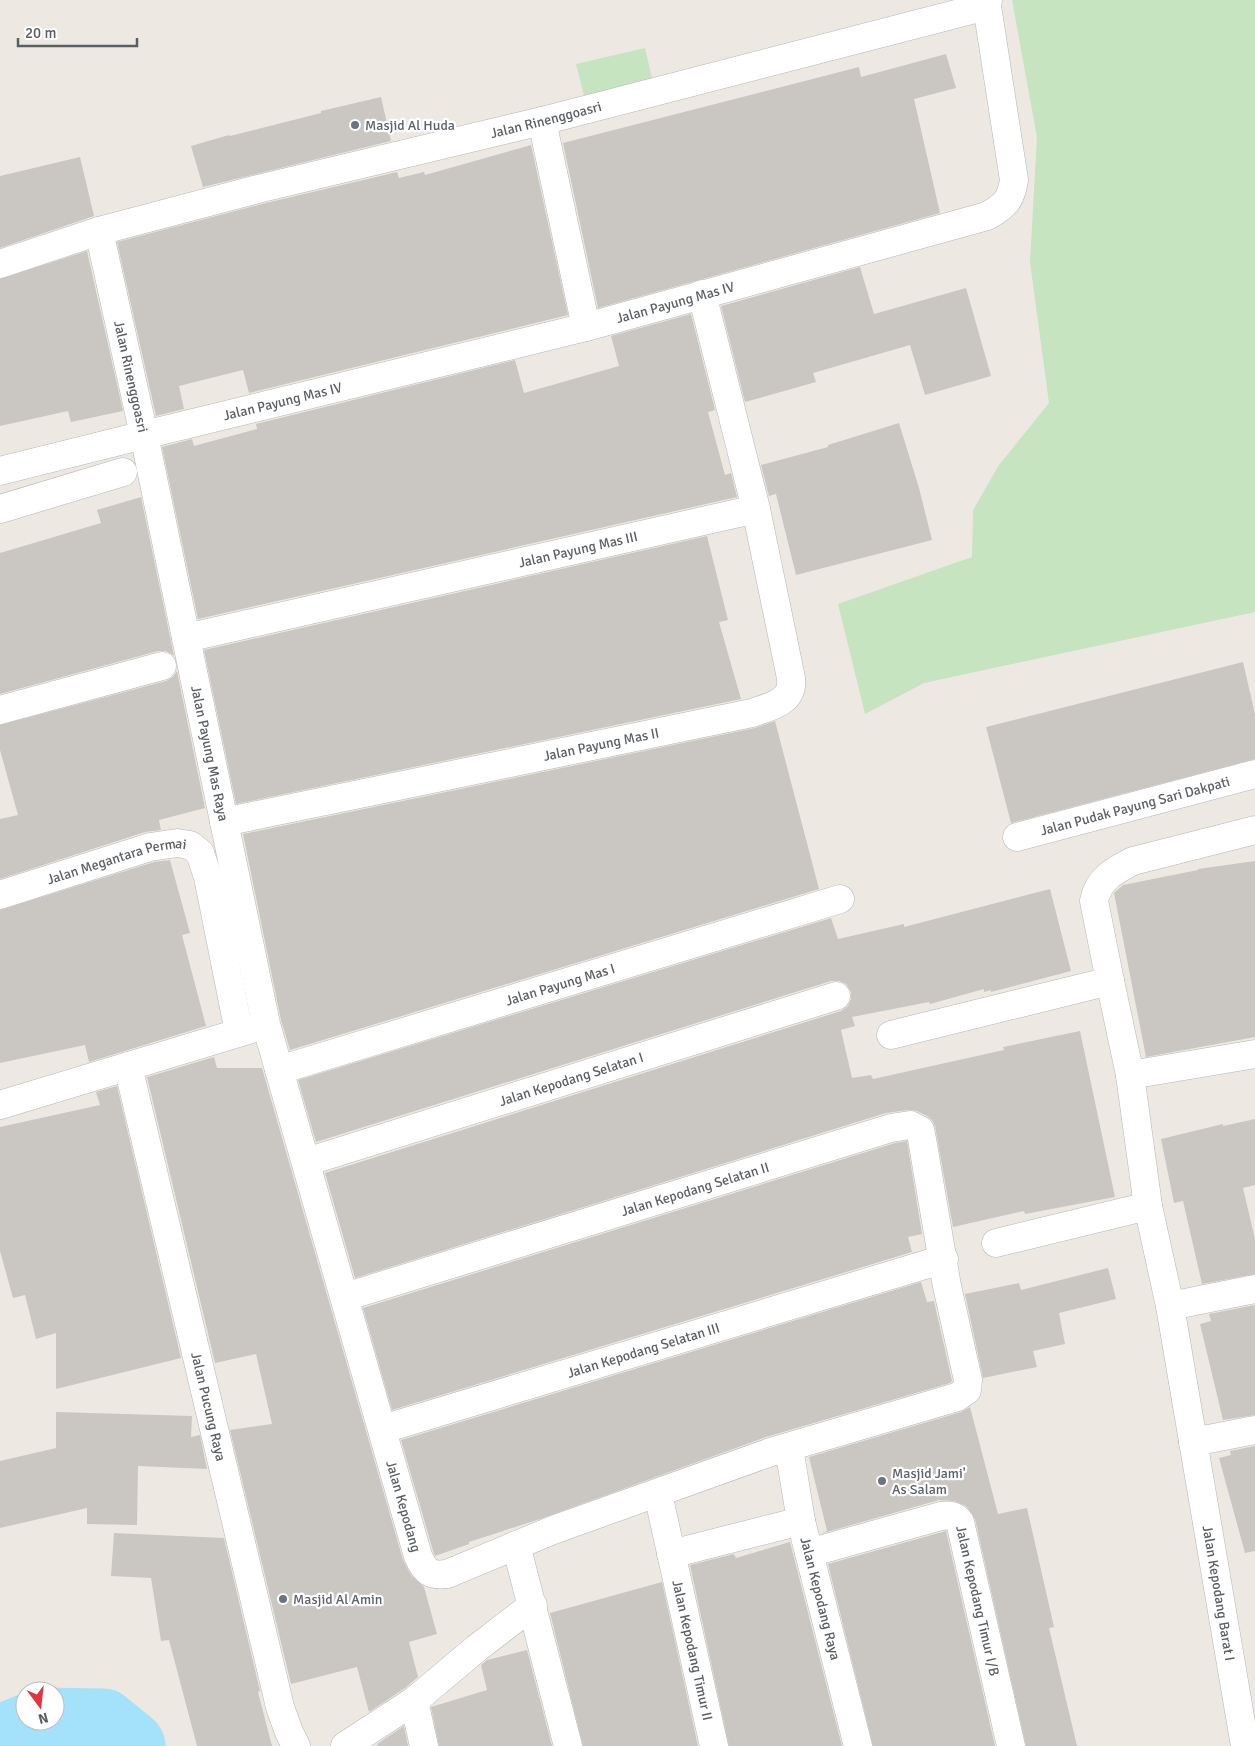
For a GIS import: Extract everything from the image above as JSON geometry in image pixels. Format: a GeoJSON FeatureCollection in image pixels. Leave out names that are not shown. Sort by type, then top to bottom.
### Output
{"type":"FeatureCollection","features":[{"type":"Feature","properties":{"kind":"street","name":"Jalan Rinenggoasri"},"geometry":{"type":"LineString","coordinates":[[0,264],[99,232],[262,188],[542,122],[988,3]]}},
{"type":"Feature","properties":{"kind":"street","name":"Jalan Payung Mas IV"},"geometry":{"type":"LineString","coordinates":[[144,434],[586,327],[987,216],[1008,201],[1012,194],[1013,172],[988,3]]}},
{"type":"Feature","properties":{"kind":"street"},"geometry":{"type":"LineString","coordinates":[[542,122],[586,327]]}},
{"type":"Feature","properties":{"kind":"street","name":"Jalan Rinenggoasri"},"geometry":{"type":"LineString","coordinates":[[0,471],[144,434],[99,232]]}},
{"type":"Feature","properties":{"kind":"street"},"geometry":{"type":"LineString","coordinates":[[702,294],[756,509]]}},
{"type":"Feature","properties":{"kind":"street","name":"Jalan Payung Mas Raya"},"geometry":{"type":"LineString","coordinates":[[144,434],[266,1024],[279,1070]]}},
{"type":"Feature","properties":{"kind":"street"},"geometry":{"type":"LineString","coordinates":[[0,509],[123,472]]}},
{"type":"Feature","properties":{"kind":"street","name":"Jalan Payung Mas III"},"geometry":{"type":"LineString","coordinates":[[186,638],[756,509]]}},
{"type":"Feature","properties":{"kind":"street","name":"Jalan Payung Mas II"},"geometry":{"type":"LineString","coordinates":[[224,822],[752,712],[784,700],[792,688],[791,678],[756,509]]}},
{"type":"Feature","properties":{"kind":"street"},"geometry":{"type":"LineString","coordinates":[[0,710],[162,666]]}},
{"type":"Feature","properties":{"kind":"street","name":"Jalan Pudak Payung Sari Dakpati"},"geometry":{"type":"LineString","coordinates":[[1017,838],[1255,774]]}},
{"type":"Feature","properties":{"kind":"street"},"geometry":{"type":"LineString","coordinates":[[1255,830],[1134,861],[1117,869],[1103,880],[1096,892],[1094,901],[1130,1075],[1148,1206],[1170,1306],[1193,1442],[1255,1430]]}},
{"type":"Feature","properties":{"kind":"street","name":"Jalan Megantara Permai"},"geometry":{"type":"LineString","coordinates":[[0,895],[150,846],[177,843],[190,845],[200,853],[208,877],[239,1032]]}},
{"type":"Feature","properties":{"kind":"street","name":"Jalan Payung Mas I"},"geometry":{"type":"LineString","coordinates":[[279,1070],[840,899]]}},
{"type":"Feature","properties":{"kind":"street"},"geometry":{"type":"LineString","coordinates":[[891,1034],[1110,980]]}},
{"type":"Feature","properties":{"kind":"street","name":"Jalan Kepodang Selatan I"},"geometry":{"type":"LineString","coordinates":[[306,1162],[836,996]]}},
{"type":"Feature","properties":{"kind":"street"},"geometry":{"type":"LineString","coordinates":[[0,1105],[266,1024]]}},
{"type":"Feature","properties":{"kind":"street"},"geometry":{"type":"LineString","coordinates":[[1130,1075],[1255,1054]]}},
{"type":"Feature","properties":{"kind":"street","name":"Jalan Pucung Raya"},"geometry":{"type":"LineString","coordinates":[[128,1066],[280,1707],[288,1732],[296,1746]]}},
{"type":"Feature","properties":{"kind":"street","name":"Jalan Kepodang"},"geometry":{"type":"LineString","coordinates":[[279,1070],[418,1556],[424,1569],[436,1576],[448,1574],[553,1530],[771,1452],[957,1397],[966,1390],[968,1380],[947,1286],[944,1259]]}},
{"type":"Feature","properties":{"kind":"street","name":"Jalan Kepodang Selatan II"},"geometry":{"type":"LineString","coordinates":[[345,1297],[891,1128],[910,1125],[920,1130],[944,1259]]}},
{"type":"Feature","properties":{"kind":"street"},"geometry":{"type":"LineString","coordinates":[[996,1243],[1148,1206]]}},
{"type":"Feature","properties":{"kind":"street","name":"Jalan Kepodang Selatan III"},"geometry":{"type":"LineString","coordinates":[[383,1429],[944,1259]]}},
{"type":"Feature","properties":{"kind":"street"},"geometry":{"type":"LineString","coordinates":[[1170,1306],[1255,1289]]}},
{"type":"Feature","properties":{"kind":"street","name":"Jalan Kepodang Barat I"},"geometry":{"type":"LineString","coordinates":[[1193,1442],[1245,1746]]}},
{"type":"Feature","properties":{"kind":"street","name":"Jalan Kepodang Raya"},"geometry":{"type":"LineString","coordinates":[[789,1448],[801,1521],[858,1746]]}},
{"type":"Feature","properties":{"kind":"street","name":"Jalan Kepodang Timur II"},"geometry":{"type":"LineString","coordinates":[[658,1494],[714,1746]]}},
{"type":"Feature","properties":{"kind":"street","name":"Jalan Kepodang Timur I/B"},"geometry":{"type":"LineString","coordinates":[[809,1553],[941,1516],[949,1515],[956,1517],[960,1522],[1011,1746]]}},
{"type":"Feature","properties":{"kind":"street"},"geometry":{"type":"LineString","coordinates":[[671,1554],[801,1521]]}},
{"type":"Feature","properties":{"kind":"street"},"geometry":{"type":"LineString","coordinates":[[516,1545],[568,1746]]}},
{"type":"Feature","properties":{"kind":"street"},"geometry":{"type":"LineString","coordinates":[[345,1746],[414,1701],[477,1648],[533,1605]]}},
{"type":"Feature","properties":{"kind":"street"},"geometry":{"type":"LineString","coordinates":[[414,1701],[424,1746]]}},
{"type":"Feature","properties":{"kind":"green space"},"geometry":{"type":"Polygon","coordinates":[[[1012,0],[1255,0],[1255,612],[924,683],[865,714],[838,604],[972,557],[973,510],[999,465],[1049,403],[1030,262],[1037,137],[1012,0]]]}},
{"type":"Feature","properties":{"kind":"green space"},"geometry":{"type":"Polygon","coordinates":[[[645,48],[654,87],[586,103],[576,64],[645,48]]]}},
{"type":"Feature","properties":{"kind":"building"},"geometry":{"type":"Polygon","coordinates":[[[946,54],[956,88],[914,99],[940,213],[598,308],[563,143],[859,67],[861,77],[946,54]]]}},
{"type":"Feature","properties":{"kind":"building"},"geometry":{"type":"Polygon","coordinates":[[[381,97],[391,141],[203,187],[191,146],[381,97]]]}},
{"type":"Feature","properties":{"kind":"building"},"geometry":{"type":"Polygon","coordinates":[[[531,145],[568,315],[249,393],[243,370],[179,386],[184,409],[156,416],[117,242],[266,203],[397,172],[399,178],[424,172],[425,175],[531,145]]]}},
{"type":"Feature","properties":{"kind":"building"},"geometry":{"type":"Polygon","coordinates":[[[80,157],[94,216],[0,248],[0,176],[80,157]]]}},
{"type":"Feature","properties":{"kind":"building"},"geometry":{"type":"Polygon","coordinates":[[[87,251],[123,411],[71,422],[68,411],[0,426],[0,279],[87,251]]]}},
{"type":"Feature","properties":{"kind":"building"},"geometry":{"type":"Polygon","coordinates":[[[860,267],[874,314],[966,288],[991,376],[925,395],[910,345],[813,373],[816,382],[745,402],[721,306],[860,267]]]}},
{"type":"Feature","properties":{"kind":"building"},"geometry":{"type":"Polygon","coordinates":[[[691,314],[715,410],[708,412],[725,475],[731,473],[737,497],[198,619],[162,447],[192,439],[194,446],[257,429],[256,424],[515,360],[524,393],[619,366],[611,336],[691,314]]]}},
{"type":"Feature","properties":{"kind":"building"},"geometry":{"type":"Polygon","coordinates":[[[899,423],[919,488],[932,540],[796,575],[776,494],[769,496],[761,465],[828,447],[828,445],[899,423]]]}},
{"type":"Feature","properties":{"kind":"building"},"geometry":{"type":"Polygon","coordinates":[[[141,497],[174,656],[166,651],[158,651],[0,694],[0,553],[101,523],[97,510],[141,497]]]}},
{"type":"Feature","properties":{"kind":"building"},"geometry":{"type":"Polygon","coordinates":[[[707,536],[728,620],[719,622],[741,699],[236,804],[204,650],[707,536]]]}},
{"type":"Feature","properties":{"kind":"building"},"geometry":{"type":"Polygon","coordinates":[[[1243,662],[1255,714],[1255,759],[1011,823],[986,727],[1243,662]]]}},
{"type":"Feature","properties":{"kind":"building"},"geometry":{"type":"Polygon","coordinates":[[[177,671],[205,808],[159,820],[161,830],[145,832],[0,879],[0,819],[18,815],[0,750],[0,725],[166,681],[173,677],[177,671]]]}},
{"type":"Feature","properties":{"kind":"building"},"geometry":{"type":"Polygon","coordinates":[[[775,721],[819,889],[290,1050],[281,1020],[243,834],[755,728],[775,721]]]}},
{"type":"Feature","properties":{"kind":"building"},"geometry":{"type":"Polygon","coordinates":[[[170,860],[190,933],[182,935],[206,1026],[89,1062],[85,1045],[0,1063],[0,910],[154,862],[170,860]]]}},
{"type":"Feature","properties":{"kind":"building"},"geometry":{"type":"Polygon","coordinates":[[[1255,861],[1255,1037],[1146,1057],[1114,893],[1123,885],[1198,869],[1255,861]]]}},
{"type":"Feature","properties":{"kind":"building"},"geometry":{"type":"Polygon","coordinates":[[[1050,889],[1071,971],[991,992],[991,990],[984,992],[984,989],[930,1004],[929,1002],[852,1017],[855,1026],[841,1030],[852,1078],[871,1075],[873,1079],[1004,1050],[1003,1047],[1080,1031],[1115,1197],[1025,1214],[1024,1211],[953,1227],[935,1126],[927,1116],[917,1111],[908,1110],[886,1113],[355,1278],[325,1173],[841,1011],[848,1006],[851,992],[846,984],[839,981],[831,981],[316,1142],[298,1080],[831,918],[838,939],[904,924],[904,927],[1050,889]]]}},
{"type":"Feature","properties":{"kind":"building"},"geometry":{"type":"Polygon","coordinates":[[[214,1057],[217,1068],[262,1068],[403,1560],[411,1575],[424,1587],[437,1634],[409,1642],[418,1677],[369,1712],[357,1667],[291,1684],[230,1430],[272,1424],[256,1354],[215,1363],[147,1077],[214,1057]]]}},
{"type":"Feature","properties":{"kind":"building"},"geometry":{"type":"Polygon","coordinates":[[[117,1086],[181,1358],[56,1389],[56,1333],[36,1339],[25,1295],[13,1298],[0,1251],[0,1127],[100,1105],[96,1092],[117,1086]]]}},
{"type":"Feature","properties":{"kind":"building"},"geometry":{"type":"Polygon","coordinates":[[[1255,1119],[1255,1185],[1243,1188],[1255,1239],[1255,1274],[1202,1284],[1183,1201],[1174,1203],[1161,1139],[1223,1124],[1223,1126],[1255,1119]]]}},
{"type":"Feature","properties":{"kind":"building"},"geometry":{"type":"Polygon","coordinates":[[[907,1141],[922,1234],[908,1237],[912,1252],[392,1410],[363,1308],[895,1143],[907,1141]]]}},
{"type":"Feature","properties":{"kind":"building"},"geometry":{"type":"Polygon","coordinates":[[[1108,1268],[1116,1299],[1059,1313],[1065,1344],[1033,1351],[1037,1367],[983,1378],[965,1294],[1019,1283],[1021,1290],[1108,1268]]]}},
{"type":"Feature","properties":{"kind":"building"},"geometry":{"type":"Polygon","coordinates":[[[921,1282],[927,1302],[934,1301],[952,1381],[950,1383],[766,1437],[540,1519],[469,1542],[469,1544],[435,1556],[401,1440],[921,1282]]]}},
{"type":"Feature","properties":{"kind":"building"},"geometry":{"type":"Polygon","coordinates":[[[1255,1305],[1255,1415],[1223,1420],[1200,1324],[1211,1321],[1209,1314],[1255,1305]]]}},
{"type":"Feature","properties":{"kind":"building"},"geometry":{"type":"Polygon","coordinates":[[[970,1407],[998,1514],[1027,1508],[1054,1627],[1049,1628],[1077,1746],[1026,1746],[975,1519],[966,1506],[954,1501],[939,1500],[820,1534],[827,1531],[809,1457],[961,1412],[970,1407]]]}},
{"type":"Feature","properties":{"kind":"building"},"geometry":{"type":"Polygon","coordinates":[[[56,1412],[192,1416],[191,1437],[200,1435],[207,1469],[138,1466],[137,1525],[87,1524],[87,1508],[0,1528],[0,1461],[56,1448],[56,1412]]]}},
{"type":"Feature","properties":{"kind":"building"},"geometry":{"type":"Polygon","coordinates":[[[1255,1446],[1255,1551],[1245,1553],[1219,1458],[1231,1455],[1230,1451],[1255,1446]]]}},
{"type":"Feature","properties":{"kind":"building"},"geometry":{"type":"Polygon","coordinates":[[[946,1531],[995,1746],[873,1746],[828,1564],[946,1531]]]}},
{"type":"Feature","properties":{"kind":"building"},"geometry":{"type":"Polygon","coordinates":[[[114,1533],[224,1538],[272,1746],[197,1746],[169,1640],[161,1641],[151,1578],[111,1576],[114,1533]]]}},
{"type":"Feature","properties":{"kind":"building"},"geometry":{"type":"Polygon","coordinates":[[[790,1542],[842,1746],[729,1746],[690,1565],[734,1554],[736,1558],[790,1542]]]}},
{"type":"Feature","properties":{"kind":"building"},"geometry":{"type":"Polygon","coordinates":[[[662,1582],[698,1746],[583,1746],[550,1613],[662,1582]]]}},
{"type":"Feature","properties":{"kind":"building"},"geometry":{"type":"Polygon","coordinates":[[[527,1650],[552,1746],[439,1746],[431,1707],[487,1690],[481,1665],[487,1660],[527,1650]]]}},
{"type":"Feature","properties":{"kind":"building"},"geometry":{"type":"Polygon","coordinates":[[[404,1726],[408,1746],[378,1746],[377,1744],[404,1726]]]}},
{"type":"Feature","properties":{"kind":"waterway"},"geometry":{"type":"LineString","coordinates":[[9,1737],[43,1723],[103,1724],[130,1746]]}},
{"type":"Feature","properties":{"kind":"waterway"},"geometry":{"type":"LineString","coordinates":[[4,1746],[9,1737]]}},
{"type":"Feature","properties":{"kind":"place","name":"Masjid Al Huda"},"geometry":{"type":"Point","coordinates":[355,125]}},
{"type":"Feature","properties":{"kind":"place","name":"Masjid Jami' As Salam"},"geometry":{"type":"Point","coordinates":[882,1481]}},
{"type":"Feature","properties":{"kind":"place","name":"Masjid Al Amin"},"geometry":{"type":"Point","coordinates":[283,1599]}}]}
